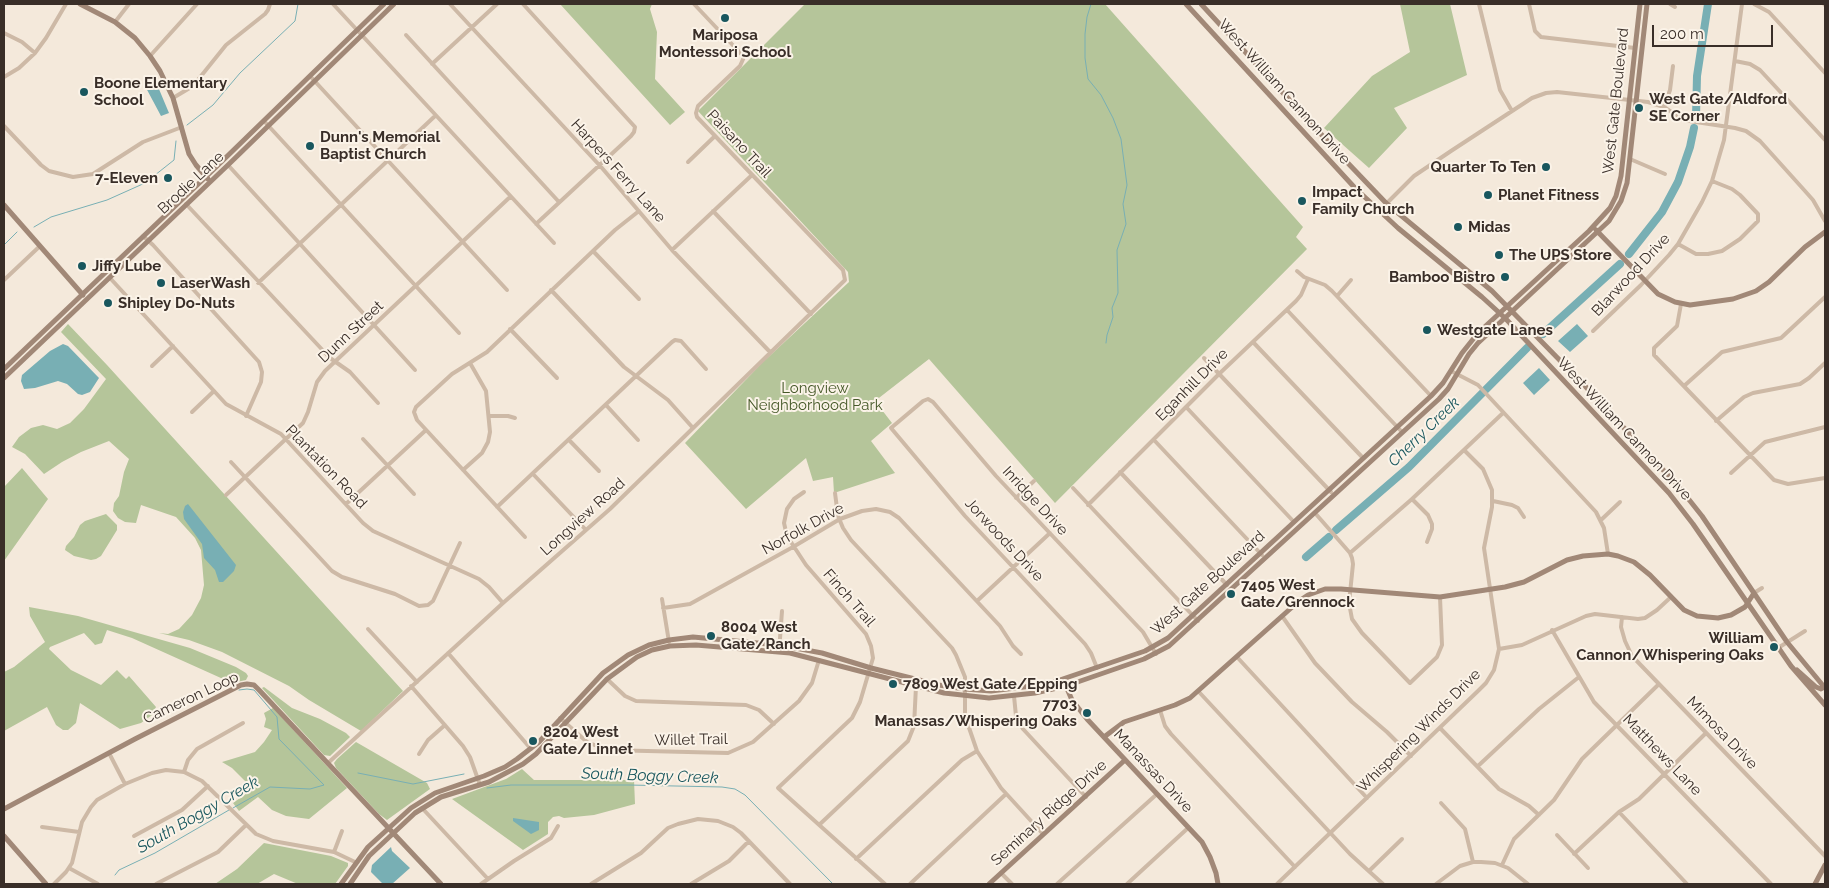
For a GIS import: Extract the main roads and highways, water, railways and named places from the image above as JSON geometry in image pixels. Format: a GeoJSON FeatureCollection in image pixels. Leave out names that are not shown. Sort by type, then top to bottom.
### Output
{"type":"FeatureCollection","features":[{"type":"Feature","properties":{"kind":"main road"},"geometry":{"type":"LineString","coordinates":[[80,4],[115,22],[135,38],[150,56],[160,71],[173,98],[190,155],[211,182]]}},
{"type":"Feature","properties":{"kind":"main road","name":"Brodie Lane"},"geometry":{"type":"LineString","coordinates":[[4,369],[384,4]]}},
{"type":"Feature","properties":{"kind":"main road","name":"Brodie Lane"},"geometry":{"type":"LineString","coordinates":[[4,378],[211,182],[361,34],[394,4]]}},
{"type":"Feature","properties":{"kind":"main road","name":"West William Cannon Drive"},"geometry":{"type":"LineString","coordinates":[[1186,4],[1296,125],[1379,211],[1500,313],[1632,453],[1682,509],[1791,666],[1825,705]]}},
{"type":"Feature","properties":{"kind":"main road","name":"West William Cannon Drive"},"geometry":{"type":"LineString","coordinates":[[1201,4],[1386,203],[1508,306],[1693,504],[1787,642],[1825,687]]}},
{"type":"Feature","properties":{"kind":"main road","name":"West Gate Boulevard"},"geometry":{"type":"LineString","coordinates":[[341,884],[355,862],[368,847],[411,808],[435,793],[505,767],[531,749],[598,678],[620,660],[642,648],[693,637],[779,645],[822,653],[871,668],[939,685],[965,689],[992,690],[1048,684],[1153,648],[1168,638],[1431,396],[1443,383],[1467,345],[1593,227],[1610,208],[1618,191],[1621,175],[1640,4]]}},
{"type":"Feature","properties":{"kind":"main road","name":"West Gate Boulevard"},"geometry":{"type":"LineString","coordinates":[[350,884],[369,856],[422,808],[441,798],[480,785],[508,772],[529,759],[621,667],[645,653],[670,643],[779,652],[819,660],[916,686],[965,696],[989,698],[1014,696],[1066,686],[1156,654],[1169,646],[1448,389],[1475,346],[1609,220],[1621,201],[1627,183],[1647,4]]}},
{"type":"Feature","properties":{"kind":"main road"},"geometry":{"type":"LineString","coordinates":[[1201,20],[1209,12]]}},
{"type":"Feature","properties":{"kind":"main road"},"geometry":{"type":"LineString","coordinates":[[4,207],[87,299]]}},
{"type":"Feature","properties":{"kind":"main road"},"geometry":{"type":"LineString","coordinates":[[1593,227],[1662,296],[1681,304],[1703,304],[1733,299],[1756,291],[1805,247],[1825,232]]}},
{"type":"Feature","properties":{"kind":"main road"},"geometry":{"type":"LineString","coordinates":[[1559,258],[1564,263]]}},
{"type":"Feature","properties":{"kind":"main road"},"geometry":{"type":"LineString","coordinates":[[1449,270],[1455,260]]}},
{"type":"Feature","properties":{"kind":"main road"},"geometry":{"type":"LineString","coordinates":[[1632,453],[1640,446]]}},
{"type":"Feature","properties":{"kind":"main road"},"geometry":{"type":"LineString","coordinates":[[1104,737],[1124,722],[1183,702],[1199,692],[1299,601],[1313,593],[1331,589],[1440,597],[1490,590],[1524,582],[1567,560],[1583,556],[1608,554],[1634,562],[1650,575],[1684,610],[1692,614],[1711,618],[1731,615],[1746,607],[1754,593]]}},
{"type":"Feature","properties":{"kind":"main road"},"geometry":{"type":"LineString","coordinates":[[1791,666],[1816,687],[1825,687]]}},
{"type":"Feature","properties":{"kind":"main road","name":"Manassas Drive"},"geometry":{"type":"LineString","coordinates":[[1063,679],[1079,710],[1202,842],[1210,857],[1218,884]]}},
{"type":"Feature","properties":{"kind":"main road","name":"Cameron Loop"},"geometry":{"type":"LineString","coordinates":[[4,809],[241,685],[254,685],[441,884]]}},
{"type":"Feature","properties":{"kind":"main road","name":"Seminary Ridge Drive"},"geometry":{"type":"LineString","coordinates":[[989,884],[1125,760]]}},
{"type":"Feature","properties":{"kind":"main road"},"geometry":{"type":"LineString","coordinates":[[4,836],[46,884]]}},
{"type":"Feature","properties":{"kind":"main road"},"geometry":{"type":"LineString","coordinates":[[1815,884],[1825,865]]}},
{"type":"Feature","properties":{"kind":"water"},"geometry":{"type":"Polygon","coordinates":[[[156,82],[169,113],[161,116],[145,86],[156,82]]]}},
{"type":"Feature","properties":{"kind":"water"},"geometry":{"type":"Polygon","coordinates":[[[1577,324],[1588,336],[1570,352],[1558,341],[1577,324]]]}},
{"type":"Feature","properties":{"kind":"water"},"geometry":{"type":"Polygon","coordinates":[[[63,344],[68,346],[99,378],[90,392],[82,395],[78,394],[67,384],[58,381],[35,388],[24,389],[21,381],[22,375],[50,351],[63,344]]]}},
{"type":"Feature","properties":{"kind":"water"},"geometry":{"type":"Polygon","coordinates":[[[1539,368],[1550,380],[1534,395],[1523,383],[1539,368]]]}},
{"type":"Feature","properties":{"kind":"water"},"geometry":{"type":"Polygon","coordinates":[[[188,504],[236,565],[234,571],[223,582],[219,582],[215,570],[204,558],[202,544],[184,519],[183,512],[188,504]]]}},
{"type":"Feature","properties":{"kind":"water"},"geometry":{"type":"Polygon","coordinates":[[[513,818],[539,822],[539,830],[531,834],[513,821],[513,818]]]}},
{"type":"Feature","properties":{"kind":"water"},"geometry":{"type":"Polygon","coordinates":[[[391,847],[392,851],[410,868],[392,884],[383,884],[371,872],[372,865],[391,847]]]}},
{"type":"Feature","properties":{"kind":"waterway"},"geometry":{"type":"LineString","coordinates":[[187,125],[213,105],[240,73],[295,21],[298,4]]}},
{"type":"Feature","properties":{"kind":"waterway"},"geometry":{"type":"LineString","coordinates":[[1091,4],[1085,34],[1085,58],[1088,79],[1101,95],[1121,139],[1127,185],[1123,204],[1126,224],[1117,250],[1118,293],[1112,308],[1113,317],[1106,343]]}},
{"type":"Feature","properties":{"kind":"waterway","name":"Cherry Creek"},"geometry":{"type":"LineString","coordinates":[[1696,117],[1697,76],[1708,4]]}},
{"type":"Feature","properties":{"kind":"waterway","name":"Cherry Creek"},"geometry":{"type":"LineString","coordinates":[[1629,254],[1662,212],[1678,182],[1690,147],[1694,128]]}},
{"type":"Feature","properties":{"kind":"waterway"},"geometry":{"type":"LineString","coordinates":[[34,227],[51,217],[107,200],[145,183],[174,160],[176,141]]}},
{"type":"Feature","properties":{"kind":"waterway"},"geometry":{"type":"LineString","coordinates":[[4,245],[17,232]]}},
{"type":"Feature","properties":{"kind":"waterway","name":"Cherry Creek"},"geometry":{"type":"LineString","coordinates":[[1543,334],[1620,264]]}},
{"type":"Feature","properties":{"kind":"waterway","name":"Cherry Creek"},"geometry":{"type":"LineString","coordinates":[[1336,530],[1409,467],[1527,348]]}},
{"type":"Feature","properties":{"kind":"waterway","name":"Cherry Creek"},"geometry":{"type":"LineString","coordinates":[[1306,557],[1329,537]]}},
{"type":"Feature","properties":{"kind":"waterway"},"geometry":{"type":"LineString","coordinates":[[233,808],[270,787],[310,789],[324,785],[279,739],[277,717],[254,690],[239,690]]}},
{"type":"Feature","properties":{"kind":"waterway","name":"South Boggy Creek"},"geometry":{"type":"LineString","coordinates":[[358,773],[413,784],[464,774]]}},
{"type":"Feature","properties":{"kind":"waterway","name":"South Boggy Creek"},"geometry":{"type":"LineString","coordinates":[[487,788],[511,785],[629,785],[722,787],[735,789],[745,795],[833,884]]}},
{"type":"Feature","properties":{"kind":"waterway","name":"South Boggy Creek"},"geometry":{"type":"LineString","coordinates":[[115,875],[119,870],[155,853],[229,810]]}},
{"type":"Feature","properties":{"kind":"place","name":"Mariposa Montessori School"},"geometry":{"type":"Point","coordinates":[725,18]}},
{"type":"Feature","properties":{"kind":"place","name":"Boone Elementary School"},"geometry":{"type":"Point","coordinates":[84,92]}},
{"type":"Feature","properties":{"kind":"place","name":"West Gate/Aldford SE Corner"},"geometry":{"type":"Point","coordinates":[1639,108]}},
{"type":"Feature","properties":{"kind":"place","name":"Dunn's Memorial Baptist Church"},"geometry":{"type":"Point","coordinates":[310,146]}},
{"type":"Feature","properties":{"kind":"place","name":"Quarter To Ten"},"geometry":{"type":"Point","coordinates":[1546,167]}},
{"type":"Feature","properties":{"kind":"place","name":"7-Eleven"},"geometry":{"type":"Point","coordinates":[168,178]}},
{"type":"Feature","properties":{"kind":"place","name":"Planet Fitness"},"geometry":{"type":"Point","coordinates":[1488,195]}},
{"type":"Feature","properties":{"kind":"place","name":"Impact Family Church"},"geometry":{"type":"Point","coordinates":[1302,201]}},
{"type":"Feature","properties":{"kind":"place","name":"Midas"},"geometry":{"type":"Point","coordinates":[1458,227]}},
{"type":"Feature","properties":{"kind":"place","name":"The UPS Store"},"geometry":{"type":"Point","coordinates":[1499,255]}},
{"type":"Feature","properties":{"kind":"place","name":"Jiffy Lube"},"geometry":{"type":"Point","coordinates":[82,266]}},
{"type":"Feature","properties":{"kind":"place","name":"Bamboo Bistro"},"geometry":{"type":"Point","coordinates":[1505,277]}},
{"type":"Feature","properties":{"kind":"place","name":"LaserWash"},"geometry":{"type":"Point","coordinates":[161,283]}},
{"type":"Feature","properties":{"kind":"place","name":"Shipley Do-Nuts"},"geometry":{"type":"Point","coordinates":[108,303]}},
{"type":"Feature","properties":{"kind":"place","name":"Westgate Lanes"},"geometry":{"type":"Point","coordinates":[1427,330]}},
{"type":"Feature","properties":{"kind":"place","name":"7405 West Gate/Grennock"},"geometry":{"type":"Point","coordinates":[1231,594]}},
{"type":"Feature","properties":{"kind":"place","name":"8004 West Gate/Ranch"},"geometry":{"type":"Point","coordinates":[711,636]}},
{"type":"Feature","properties":{"kind":"place","name":"William Cannon/Whispering Oaks"},"geometry":{"type":"Point","coordinates":[1774,647]}},
{"type":"Feature","properties":{"kind":"place","name":"7809 West Gate/Epping"},"geometry":{"type":"Point","coordinates":[893,684]}},
{"type":"Feature","properties":{"kind":"place","name":"7703 Manassas/Whispering Oaks"},"geometry":{"type":"Point","coordinates":[1087,713]}},
{"type":"Feature","properties":{"kind":"place","name":"8204 West Gate/Linnet"},"geometry":{"type":"Point","coordinates":[533,741]}},
{"type":"Feature","properties":{"kind":"park label","name":"Longview Neighborhood Park"},"geometry":{"type":"Point","coordinates":[815,396]}}]}
